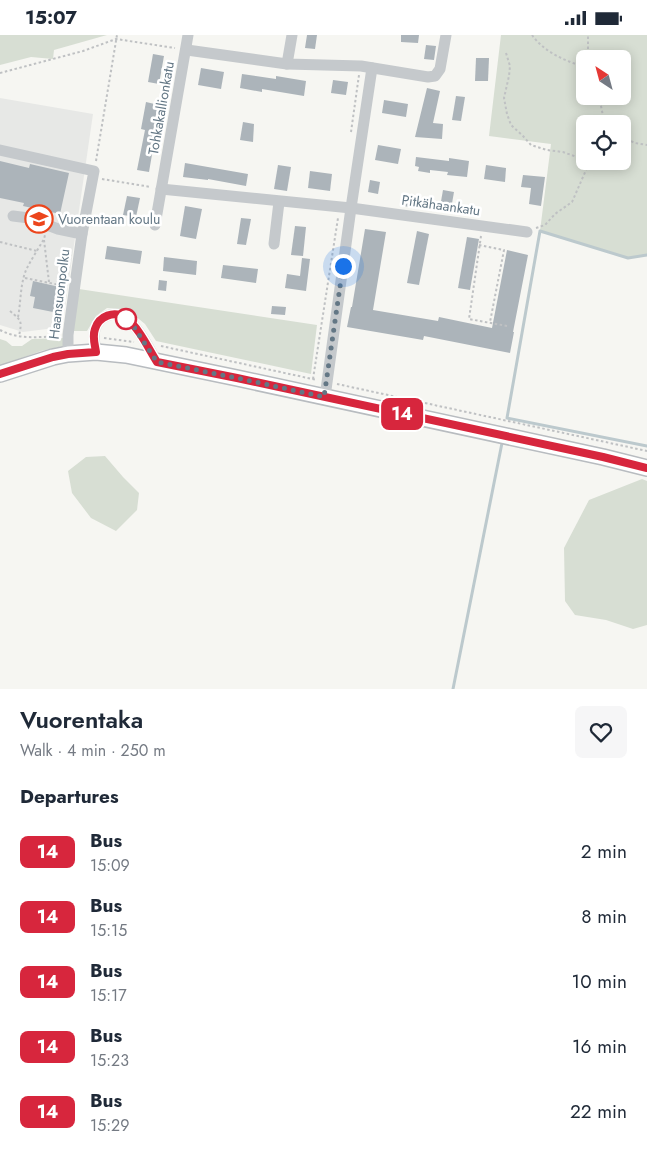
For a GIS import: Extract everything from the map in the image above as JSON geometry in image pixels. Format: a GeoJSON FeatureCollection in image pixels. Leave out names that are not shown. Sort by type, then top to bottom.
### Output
{"type":"FeatureCollection","features":[{"type":"Feature","properties":{"kind":"main road"},"geometry":{"type":"LineString","coordinates":[[0,374],[68,354],[96,352],[126,355],[647,468]]}},
{"type":"Feature","properties":{"kind":"street"},"geometry":{"type":"LineString","coordinates":[[187,50],[188,35]]}},
{"type":"Feature","properties":{"kind":"street"},"geometry":{"type":"LineString","coordinates":[[287,64],[292,35]]}},
{"type":"Feature","properties":{"kind":"street","name":"Tohkakallionkatu"},"geometry":{"type":"LineString","coordinates":[[155,225],[187,50],[287,64],[366,67],[428,77],[435,76],[440,69],[446,35]]}},
{"type":"Feature","properties":{"kind":"street"},"geometry":{"type":"LineString","coordinates":[[324,397],[345,208],[366,67]]}},
{"type":"Feature","properties":{"kind":"street"},"geometry":{"type":"LineString","coordinates":[[0,150],[94,175]]}},
{"type":"Feature","properties":{"kind":"street","name":"Haansuonpolku"},"geometry":{"type":"LineString","coordinates":[[68,354],[68,335],[74,288],[82,234],[94,175]]}},
{"type":"Feature","properties":{"kind":"street"},"geometry":{"type":"LineString","coordinates":[[161,189],[345,208]]}},
{"type":"Feature","properties":{"kind":"street"},"geometry":{"type":"LineString","coordinates":[[274,245],[279,201]]}},
{"type":"Feature","properties":{"kind":"street","name":"Pitkähaankatu"},"geometry":{"type":"LineString","coordinates":[[345,208],[526,232]]}},
{"type":"Feature","properties":{"kind":"street"},"geometry":{"type":"LineString","coordinates":[[13,216],[29,218],[82,234]]}},
{"type":"Feature","properties":{"kind":"street"},"geometry":{"type":"LineString","coordinates":[[96,352],[95,328],[100,320],[107,315],[116,314],[124,317],[134,327],[157,362]]}},
{"type":"Feature","properties":{"kind":"path"},"geometry":{"type":"LineString","coordinates":[[117,35],[94,175],[161,189]]}},
{"type":"Feature","properties":{"kind":"path"},"geometry":{"type":"LineString","coordinates":[[532,35],[537,43],[555,56],[576,65]]}},
{"type":"Feature","properties":{"kind":"path"},"geometry":{"type":"LineString","coordinates":[[588,35],[588,50]]}},
{"type":"Feature","properties":{"kind":"path"},"geometry":{"type":"LineString","coordinates":[[0,73],[83,51],[116,39],[187,50]]}},
{"type":"Feature","properties":{"kind":"path"},"geometry":{"type":"LineString","coordinates":[[506,53],[510,65],[504,98],[511,125],[532,145],[576,157]]}},
{"type":"Feature","properties":{"kind":"path"},"geometry":{"type":"LineString","coordinates":[[351,134],[366,67]]}},
{"type":"Feature","properties":{"kind":"path"},"geometry":{"type":"LineString","coordinates":[[631,141],[647,145]]}},
{"type":"Feature","properties":{"kind":"path"},"geometry":{"type":"LineString","coordinates":[[526,232],[545,225],[555,213],[572,202],[584,170]]}},
{"type":"Feature","properties":{"kind":"path"},"geometry":{"type":"LineString","coordinates":[[314,379],[345,208]]}},
{"type":"Feature","properties":{"kind":"path"},"geometry":{"type":"LineString","coordinates":[[18,317],[26,271],[44,239],[47,225]]}},
{"type":"Feature","properties":{"kind":"path"},"geometry":{"type":"LineString","coordinates":[[482,226],[469,319],[507,326]]}},
{"type":"Feature","properties":{"kind":"path"},"geometry":{"type":"LineString","coordinates":[[44,239],[49,282]]}},
{"type":"Feature","properties":{"kind":"path"},"geometry":{"type":"LineString","coordinates":[[0,242],[37,251]]}},
{"type":"Feature","properties":{"kind":"path"},"geometry":{"type":"LineString","coordinates":[[480,245],[504,249],[490,323]]}},
{"type":"Feature","properties":{"kind":"path"},"geometry":{"type":"LineString","coordinates":[[24,278],[74,288]]}},
{"type":"Feature","properties":{"kind":"path"},"geometry":{"type":"LineString","coordinates":[[10,311],[18,317],[21,324],[19,336]]}},
{"type":"Feature","properties":{"kind":"shaded area"},"geometry":{"type":"Polygon","coordinates":[[[0,35],[107,35],[54,50],[53,59],[31,57],[0,65],[0,35]]]}},
{"type":"Feature","properties":{"kind":"shaded area"},"geometry":{"type":"Polygon","coordinates":[[[501,35],[647,35],[647,255],[628,258],[540,231],[551,144],[489,136],[501,35]]]}},
{"type":"Feature","properties":{"kind":"shaded area","name":"Vuorentaan koulu"},"geometry":{"type":"Polygon","coordinates":[[[0,98],[93,114],[62,327],[23,332],[0,325],[0,98]]]}},
{"type":"Feature","properties":{"kind":"shaded area"},"geometry":{"type":"Polygon","coordinates":[[[79,289],[317,325],[311,374],[156,341],[145,324],[134,315],[121,309],[107,308],[96,316],[87,331],[72,331],[79,289]]]}},
{"type":"Feature","properties":{"kind":"shaded area"},"geometry":{"type":"Polygon","coordinates":[[[63,338],[63,346],[41,351],[0,366],[0,339],[12,346],[22,346],[32,339],[63,338]]]}},
{"type":"Feature","properties":{"kind":"shaded area"},"geometry":{"type":"Polygon","coordinates":[[[105,456],[139,493],[137,510],[116,531],[91,518],[72,493],[68,471],[86,457],[105,456]]]}},
{"type":"Feature","properties":{"kind":"shaded area"},"geometry":{"type":"Polygon","coordinates":[[[642,479],[647,481],[647,625],[633,629],[606,620],[575,615],[565,601],[564,548],[589,500],[642,479]]]}},
{"type":"Feature","properties":{"kind":"building"},"geometry":{"type":"Polygon","coordinates":[[[307,35],[317,35],[315,49],[305,48],[307,35]]]}},
{"type":"Feature","properties":{"kind":"building"},"geometry":{"type":"Polygon","coordinates":[[[401,35],[419,35],[418,43],[401,42],[401,35]]]}},
{"type":"Feature","properties":{"kind":"building"},"geometry":{"type":"Polygon","coordinates":[[[426,45],[436,46],[434,60],[424,59],[426,45]]]}},
{"type":"Feature","properties":{"kind":"building"},"geometry":{"type":"Polygon","coordinates":[[[153,54],[164,56],[159,84],[148,82],[153,54]]]}},
{"type":"Feature","properties":{"kind":"building"},"geometry":{"type":"Polygon","coordinates":[[[476,58],[489,58],[488,81],[475,81],[476,58]]]}},
{"type":"Feature","properties":{"kind":"building"},"geometry":{"type":"Polygon","coordinates":[[[201,68],[224,72],[221,89],[198,85],[201,68]]]}},
{"type":"Feature","properties":{"kind":"building"},"geometry":{"type":"Polygon","coordinates":[[[242,74],[276,79],[276,76],[306,81],[304,96],[262,89],[262,92],[240,88],[242,74]]]}},
{"type":"Feature","properties":{"kind":"building"},"geometry":{"type":"Polygon","coordinates":[[[333,80],[348,82],[346,95],[331,93],[333,80]]]}},
{"type":"Feature","properties":{"kind":"building"},"geometry":{"type":"Polygon","coordinates":[[[427,88],[440,91],[433,123],[443,124],[442,139],[415,137],[427,88]]]}},
{"type":"Feature","properties":{"kind":"building"},"geometry":{"type":"Polygon","coordinates":[[[456,96],[465,97],[461,121],[452,120],[456,96]]]}},
{"type":"Feature","properties":{"kind":"building"},"geometry":{"type":"Polygon","coordinates":[[[384,100],[408,104],[406,117],[382,113],[384,100]]]}},
{"type":"Feature","properties":{"kind":"building"},"geometry":{"type":"Polygon","coordinates":[[[146,102],[159,105],[149,172],[137,170],[145,130],[141,129],[146,102]]]}},
{"type":"Feature","properties":{"kind":"building"},"geometry":{"type":"Polygon","coordinates":[[[243,122],[254,124],[253,142],[240,140],[243,122]]]}},
{"type":"Feature","properties":{"kind":"building"},"geometry":{"type":"Polygon","coordinates":[[[378,145],[401,149],[398,164],[375,160],[378,145]]]}},
{"type":"Feature","properties":{"kind":"building"},"geometry":{"type":"Polygon","coordinates":[[[416,157],[449,161],[449,158],[469,161],[467,177],[447,175],[448,172],[430,170],[430,173],[418,171],[419,167],[415,166],[416,157]]]}},
{"type":"Feature","properties":{"kind":"building"},"geometry":{"type":"Polygon","coordinates":[[[0,161],[29,168],[30,164],[69,173],[60,214],[23,206],[24,203],[0,198],[0,161]]]}},
{"type":"Feature","properties":{"kind":"building"},"geometry":{"type":"Polygon","coordinates":[[[185,163],[248,174],[246,186],[208,179],[183,177],[185,163]]]}},
{"type":"Feature","properties":{"kind":"building"},"geometry":{"type":"Polygon","coordinates":[[[278,165],[291,167],[287,191],[274,189],[278,165]]]}},
{"type":"Feature","properties":{"kind":"building"},"geometry":{"type":"Polygon","coordinates":[[[486,165],[506,168],[505,182],[484,179],[486,165]]]}},
{"type":"Feature","properties":{"kind":"building"},"geometry":{"type":"Polygon","coordinates":[[[310,171],[332,174],[330,191],[308,188],[310,171]]]}},
{"type":"Feature","properties":{"kind":"building"},"geometry":{"type":"Polygon","coordinates":[[[523,175],[545,177],[541,206],[529,204],[531,188],[521,187],[523,175]]]}},
{"type":"Feature","properties":{"kind":"building"},"geometry":{"type":"Polygon","coordinates":[[[370,180],[380,182],[378,194],[368,192],[370,180]]]}},
{"type":"Feature","properties":{"kind":"building"},"geometry":{"type":"Polygon","coordinates":[[[443,190],[454,192],[451,209],[440,207],[443,190]]]}},
{"type":"Feature","properties":{"kind":"building"},"geometry":{"type":"Polygon","coordinates":[[[127,196],[140,198],[136,217],[123,215],[127,196]]]}},
{"type":"Feature","properties":{"kind":"building"},"geometry":{"type":"Polygon","coordinates":[[[405,196],[416,197],[414,208],[404,206],[405,196]]]}},
{"type":"Feature","properties":{"kind":"building"},"geometry":{"type":"Polygon","coordinates":[[[185,206],[202,209],[196,239],[180,236],[185,206]]]}},
{"type":"Feature","properties":{"kind":"building"},"geometry":{"type":"Polygon","coordinates":[[[241,218],[251,219],[246,245],[237,244],[241,218]]]}},
{"type":"Feature","properties":{"kind":"building"},"geometry":{"type":"Polygon","coordinates":[[[295,226],[306,227],[303,256],[291,255],[295,226]]]}},
{"type":"Feature","properties":{"kind":"building"},"geometry":{"type":"Polygon","coordinates":[[[365,229],[386,232],[373,310],[438,321],[439,317],[492,328],[507,250],[528,255],[510,353],[424,336],[423,340],[347,327],[365,229]]]}},
{"type":"Feature","properties":{"kind":"building"},"geometry":{"type":"Polygon","coordinates":[[[417,231],[429,234],[419,285],[407,283],[417,231]]]}},
{"type":"Feature","properties":{"kind":"building"},"geometry":{"type":"Polygon","coordinates":[[[467,237],[479,239],[470,290],[458,288],[467,237]]]}},
{"type":"Feature","properties":{"kind":"building"},"geometry":{"type":"Polygon","coordinates":[[[107,246],[142,251],[140,264],[105,259],[107,246]]]}},
{"type":"Feature","properties":{"kind":"building"},"geometry":{"type":"Polygon","coordinates":[[[164,257],[197,261],[196,275],[163,271],[164,257]]]}},
{"type":"Feature","properties":{"kind":"building"},"geometry":{"type":"Polygon","coordinates":[[[302,258],[310,259],[306,291],[285,288],[287,274],[300,276],[302,258]]]}},
{"type":"Feature","properties":{"kind":"building"},"geometry":{"type":"Polygon","coordinates":[[[223,265],[258,269],[256,283],[221,278],[223,265]]]}},
{"type":"Feature","properties":{"kind":"building"},"geometry":{"type":"Polygon","coordinates":[[[159,280],[167,281],[166,291],[158,290],[159,280]]]}},
{"type":"Feature","properties":{"kind":"building"},"geometry":{"type":"Polygon","coordinates":[[[33,281],[64,288],[60,303],[55,302],[53,312],[33,308],[35,297],[30,296],[33,281]]]}},
{"type":"Feature","properties":{"kind":"building"},"geometry":{"type":"Polygon","coordinates":[[[272,306],[286,307],[285,315],[271,314],[272,306]]]}},
{"type":"Feature","properties":{"kind":"waterway"},"geometry":{"type":"LineString","coordinates":[[647,255],[628,258],[540,231],[507,418],[647,446]]}},
{"type":"Feature","properties":{"kind":"waterway"},"geometry":{"type":"LineString","coordinates":[[453,689],[502,443]]}},
{"type":"Feature","properties":{"kind":"bus line","name":"14"},"geometry":{"type":"LineString","coordinates":[[0,374],[53,357],[96,352],[95,328],[100,320],[107,315],[116,314],[124,317],[134,327],[157,362],[647,468]]}},
{"type":"Feature","properties":{"kind":"place","name":"Vuorentaan koulu"},"geometry":{"type":"Point","coordinates":[39,219]}},
{"type":"Feature","properties":{"kind":"route"},"geometry":{"type":"LineString","coordinates":[[126,319],[124,317],[146,343],[157,362],[324,397],[343,266]]}}]}
